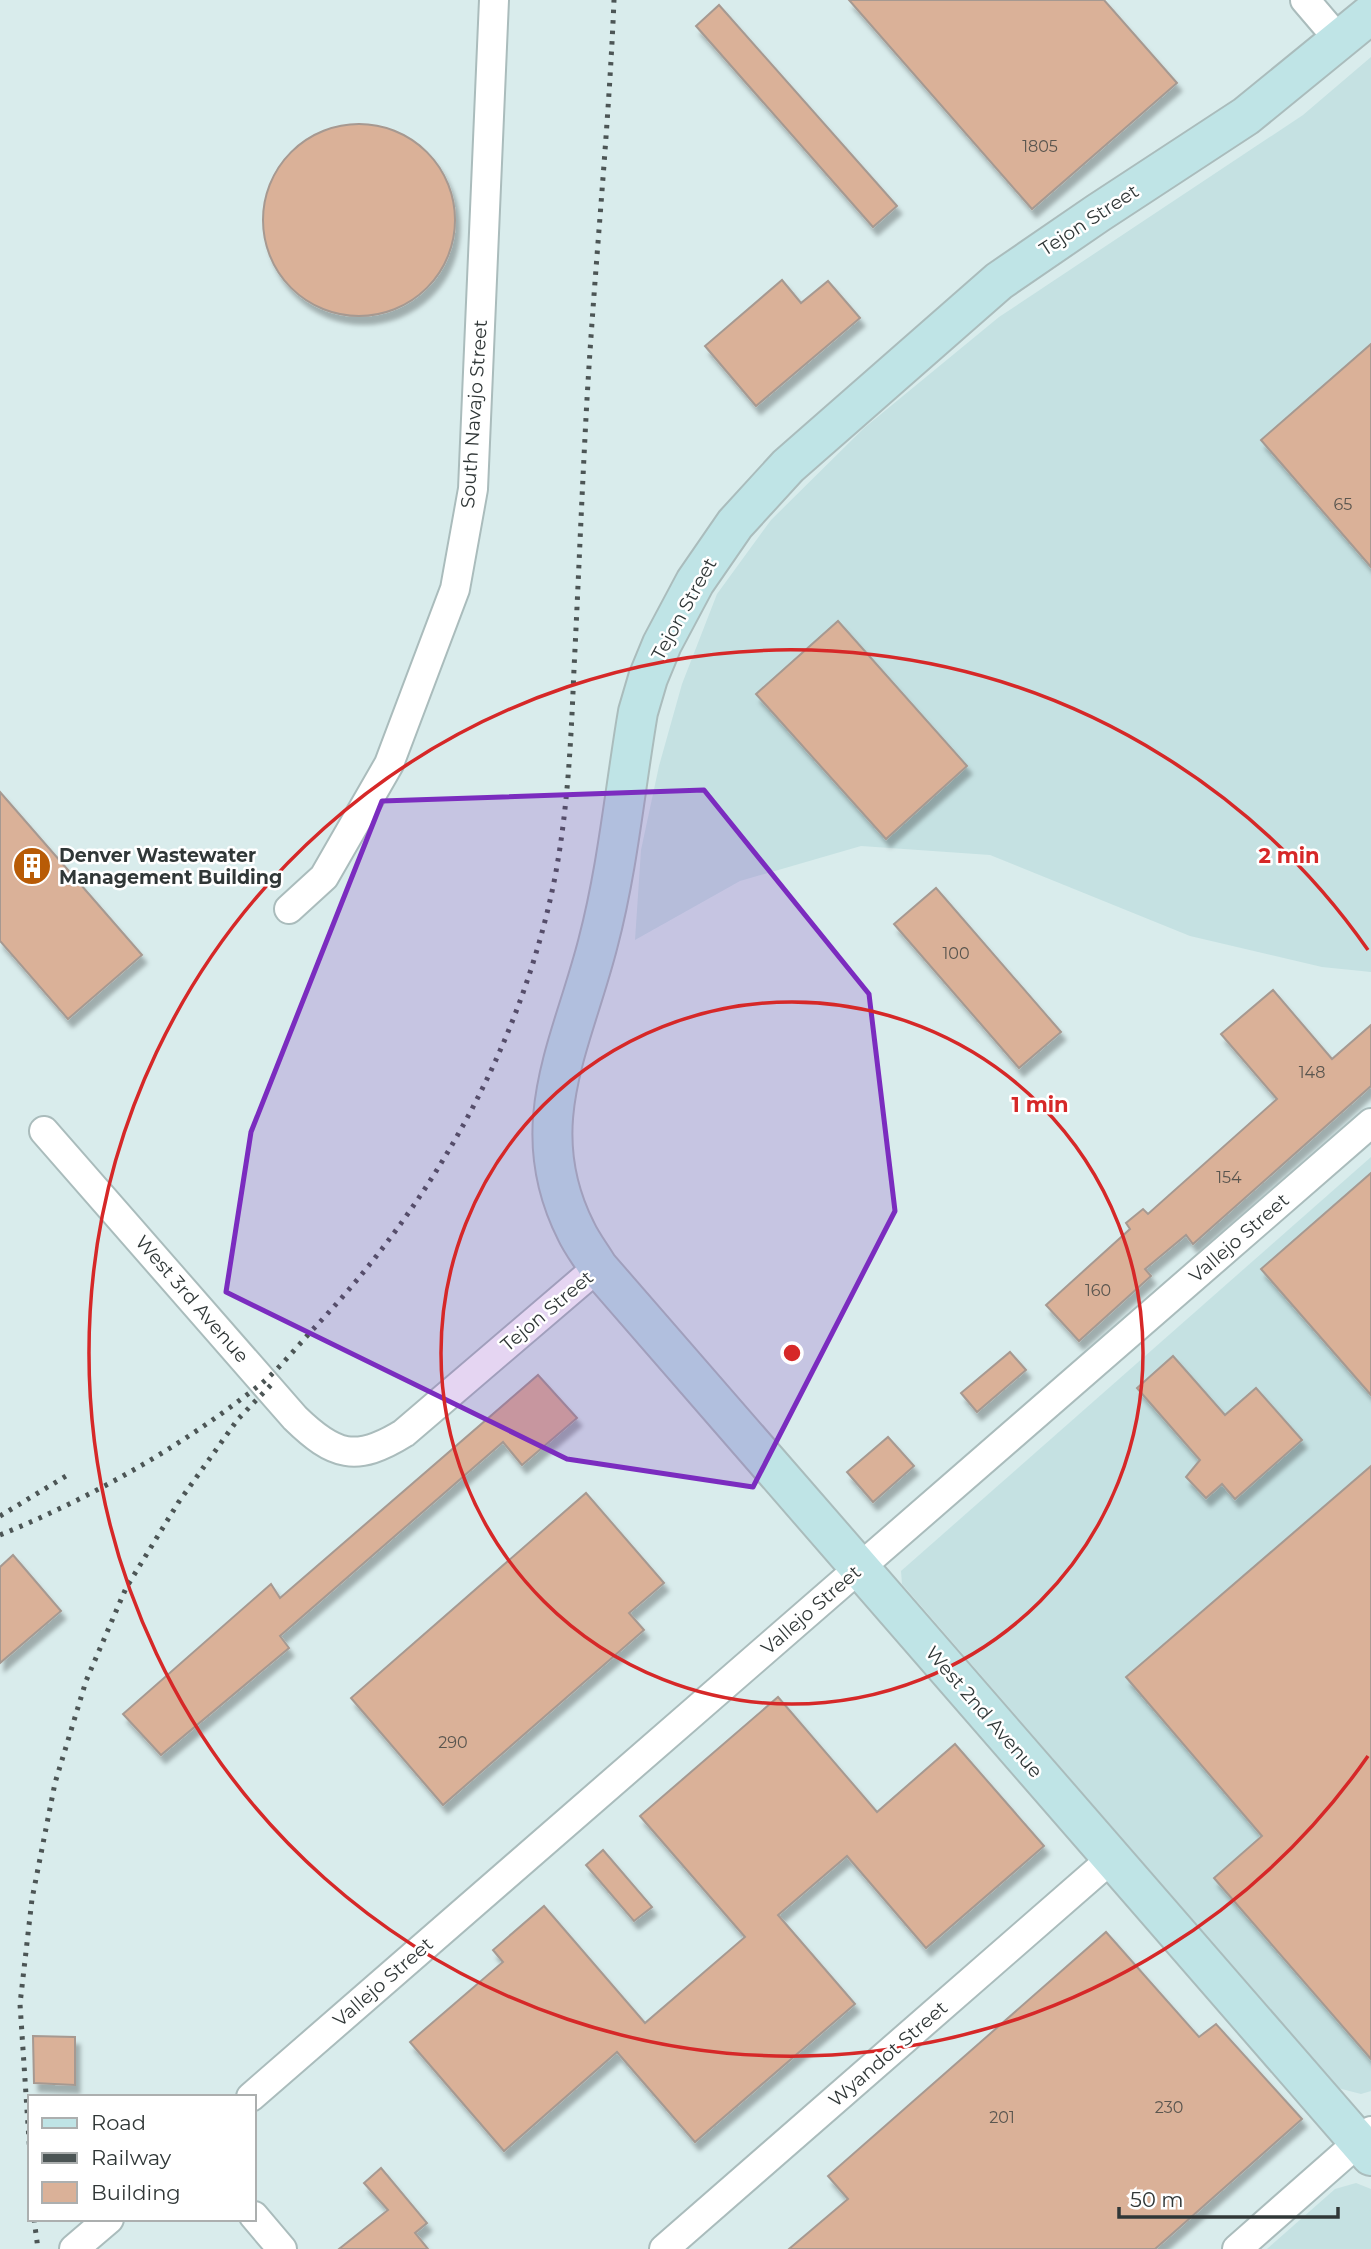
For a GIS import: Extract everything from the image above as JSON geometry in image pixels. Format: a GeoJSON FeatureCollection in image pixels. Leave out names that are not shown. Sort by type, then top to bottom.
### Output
{"type":"FeatureCollection","features":[{"type":"Feature","properties":{"kind":"street","name":"South Navajo Street"},"geometry":{"type":"LineString","coordinates":[[289,909],[324,877],[389,764],[455,589],[473,489],[494,0]]}},
{"type":"Feature","properties":{"kind":"street"},"geometry":{"type":"LineString","coordinates":[[1305,0],[1340,41]]}},
{"type":"Feature","properties":{"kind":"street","name":"Tejon Street"},"geometry":{"type":"LineString","coordinates":[[350,1452],[366,1452],[404,1433],[598,1267],[576,1232],[562,1199],[551,1140],[552,1109],[561,1063],[598,942],[638,712],[648,678],[662,644],[695,582],[735,524],[788,466],[968,306],[1047,247],[1246,116],[1371,14]]}},
{"type":"Feature","properties":{"kind":"street","name":"Vallejo Street"},"geometry":{"type":"LineString","coordinates":[[253,2095],[1371,1123]]}},
{"type":"Feature","properties":{"kind":"street","name":"West 3rd Avenue"},"geometry":{"type":"LineString","coordinates":[[44,1131],[295,1418],[315,1437],[331,1447],[350,1452]]}},
{"type":"Feature","properties":{"kind":"street","name":"West 2nd Avenue"},"geometry":{"type":"LineString","coordinates":[[598,1267],[1111,1859],[1367,2143]]}},
{"type":"Feature","properties":{"kind":"street","name":"Wyandot Street"},"geometry":{"type":"LineString","coordinates":[[664,2249],[1111,1859]]}},
{"type":"Feature","properties":{"kind":"street"},"geometry":{"type":"LineString","coordinates":[[1237,2249],[1367,2143]]}},
{"type":"Feature","properties":{"kind":"street"},"geometry":{"type":"LineString","coordinates":[[256,2218],[282,2249]]}},
{"type":"Feature","properties":{"kind":"street"},"geometry":{"type":"LineString","coordinates":[[74,2249],[107,2221]]}},
{"type":"Feature","properties":{"kind":"highlighted area"},"geometry":{"type":"Polygon","coordinates":[[[704,790],[869,994],[895,1211],[753,1487],[567,1459],[226,1292],[251,1132],[382,801],[704,790]]]}},
{"type":"Feature","properties":{"kind":"shaded area"},"geometry":{"type":"Polygon","coordinates":[[[1371,57],[1371,972],[1322,967],[1190,936],[990,855],[861,846],[740,881],[635,940],[641,850],[659,766],[682,684],[717,594],[771,520],[864,428],[999,317],[1303,115],[1371,57]]]}},
{"type":"Feature","properties":{"kind":"shaded area"},"geometry":{"type":"Polygon","coordinates":[[[1371,1157],[1371,2091],[1361,2094],[1338,2088],[902,1584],[901,1571],[1371,1157]]]}},
{"type":"Feature","properties":{"kind":"shaded area"},"geometry":{"type":"Polygon","coordinates":[[[1356,2183],[1371,2189],[1371,2249],[1267,2249],[1335,2189],[1356,2183]]]}},
{"type":"Feature","properties":{"kind":"building"},"geometry":{"type":"Polygon","coordinates":[[[849,0],[1104,0],[1177,83],[1032,209],[849,0]]]}},
{"type":"Feature","properties":{"kind":"building"},"geometry":{"type":"Polygon","coordinates":[[[719,5],[897,206],[873,227],[696,26],[719,5]]]}},
{"type":"Feature","properties":{"kind":"building"},"geometry":{"type":"Polygon","coordinates":[[[359,124],[396,131],[427,152],[448,183],[455,220],[448,257],[427,288],[396,309],[359,316],[322,309],[291,288],[270,257],[263,220],[270,183],[291,152],[322,131],[359,124]]]}},
{"type":"Feature","properties":{"kind":"building"},"geometry":{"type":"Polygon","coordinates":[[[782,280],[801,303],[828,281],[860,318],[756,406],[705,346],[782,280]]]}},
{"type":"Feature","properties":{"kind":"building"},"geometry":{"type":"Polygon","coordinates":[[[1371,344],[1371,567],[1261,440],[1371,344]]]}},
{"type":"Feature","properties":{"kind":"building"},"geometry":{"type":"Polygon","coordinates":[[[838,621],[967,766],[886,839],[756,694],[838,621]]]}},
{"type":"Feature","properties":{"kind":"building","name":"Denver Wastewater Management Building"},"geometry":{"type":"Polygon","coordinates":[[[0,792],[142,955],[68,1019],[0,941],[0,792]]]}},
{"type":"Feature","properties":{"kind":"building"},"geometry":{"type":"Polygon","coordinates":[[[936,888],[1061,1032],[1019,1068],[894,924],[936,888]]]}},
{"type":"Feature","properties":{"kind":"building"},"geometry":{"type":"Polygon","coordinates":[[[1273,990],[1332,1059],[1371,1025],[1371,1086],[1193,1244],[1186,1235],[1145,1269],[1151,1276],[1079,1341],[1046,1305],[1130,1229],[1126,1223],[1143,1209],[1148,1214],[1277,1099],[1221,1034],[1273,990]]]}},
{"type":"Feature","properties":{"kind":"building"},"geometry":{"type":"Polygon","coordinates":[[[1371,1173],[1371,1395],[1261,1269],[1371,1173]]]}},
{"type":"Feature","properties":{"kind":"building"},"geometry":{"type":"Polygon","coordinates":[[[1010,1352],[1026,1370],[977,1412],[961,1393],[1010,1352]]]}},
{"type":"Feature","properties":{"kind":"building"},"geometry":{"type":"Polygon","coordinates":[[[1173,1356],[1225,1415],[1256,1388],[1302,1440],[1235,1499],[1222,1484],[1206,1498],[1186,1477],[1200,1460],[1137,1388],[1173,1356]]]}},
{"type":"Feature","properties":{"kind":"building"},"geometry":{"type":"Polygon","coordinates":[[[538,1375],[577,1418],[522,1465],[503,1442],[280,1636],[289,1648],[161,1755],[123,1714],[271,1584],[280,1598],[538,1375]]]}},
{"type":"Feature","properties":{"kind":"building"},"geometry":{"type":"Polygon","coordinates":[[[888,1437],[914,1466],[873,1502],[847,1472],[888,1437]]]}},
{"type":"Feature","properties":{"kind":"building"},"geometry":{"type":"Polygon","coordinates":[[[1371,1466],[1371,2059],[1214,1878],[1262,1836],[1126,1677],[1371,1466]]]}},
{"type":"Feature","properties":{"kind":"building"},"geometry":{"type":"Polygon","coordinates":[[[586,1493],[664,1583],[629,1613],[644,1630],[443,1805],[351,1698],[586,1493]]]}},
{"type":"Feature","properties":{"kind":"building"},"geometry":{"type":"Polygon","coordinates":[[[13,1555],[61,1611],[0,1663],[0,1567],[13,1555]]]}},
{"type":"Feature","properties":{"kind":"building"},"geometry":{"type":"Polygon","coordinates":[[[778,1697],[877,1812],[955,1744],[1044,1846],[926,1948],[847,1856],[778,1915],[855,2004],[695,2142],[617,2052],[504,2151],[410,2042],[503,1962],[493,1950],[544,1906],[645,2023],[745,1937],[640,1816],[778,1697]]]}},
{"type":"Feature","properties":{"kind":"building"},"geometry":{"type":"Polygon","coordinates":[[[603,1850],[652,1907],[634,1921],[586,1865],[603,1850]]]}},
{"type":"Feature","properties":{"kind":"building"},"geometry":{"type":"Polygon","coordinates":[[[1106,1932],[1199,2037],[1216,2024],[1302,2119],[1155,2249],[789,2249],[848,2199],[828,2176],[1106,1932]]]}},
{"type":"Feature","properties":{"kind":"building"},"geometry":{"type":"Polygon","coordinates":[[[33,2036],[75,2037],[75,2085],[34,2083],[33,2036]]]}},
{"type":"Feature","properties":{"kind":"building"},"geometry":{"type":"Polygon","coordinates":[[[381,2168],[427,2223],[415,2233],[428,2249],[339,2249],[388,2210],[364,2183],[381,2168]]]}},
{"type":"Feature","properties":{"kind":"railway"},"geometry":{"type":"LineString","coordinates":[[0,1535],[103,1487],[169,1449],[232,1406],[277,1369],[359,1277],[434,1175],[495,1063],[519,1004],[539,944],[554,882],[566,802],[588,382],[614,0]]}},
{"type":"Feature","properties":{"kind":"railway"},"geometry":{"type":"LineString","coordinates":[[28,2125],[20,2004],[32,1899],[55,1783],[86,1681],[126,1588],[178,1503],[238,1419],[271,1385]]}},
{"type":"Feature","properties":{"kind":"railway"},"geometry":{"type":"LineString","coordinates":[[0,1516],[66,1476]]}},
{"type":"Feature","properties":{"kind":"railway"},"geometry":{"type":"LineString","coordinates":[[34,2221],[38,2249]]}},
{"type":"Feature","properties":{"kind":"place","name":"Denver Wastewater Management Building"},"geometry":{"type":"Point","coordinates":[32,866]}}]}
